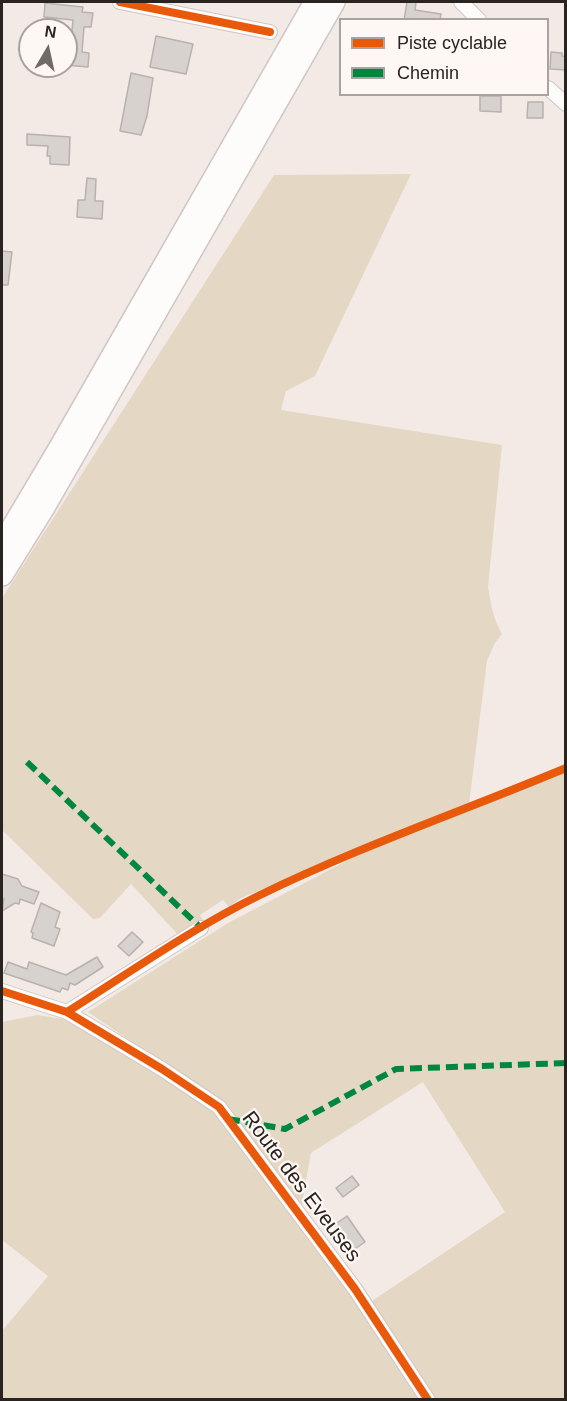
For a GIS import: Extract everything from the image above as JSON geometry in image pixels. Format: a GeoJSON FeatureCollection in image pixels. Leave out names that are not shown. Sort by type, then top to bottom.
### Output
{"type":"FeatureCollection","features":[{"type":"Feature","properties":{"kind":"main road"},"geometry":{"type":"LineString","coordinates":[[2,545],[315,2]]}},
{"type":"Feature","properties":{"kind":"main road"},"geometry":{"type":"LineString","coordinates":[[2,575],[43,509],[334,2]]}},
{"type":"Feature","properties":{"kind":"street"},"geometry":{"type":"LineString","coordinates":[[120,2],[270,33]]}},
{"type":"Feature","properties":{"kind":"street"},"geometry":{"type":"LineString","coordinates":[[461,2],[477,18]]}},
{"type":"Feature","properties":{"kind":"street"},"geometry":{"type":"LineString","coordinates":[[549,89],[566,93]]}},
{"type":"Feature","properties":{"kind":"street"},"geometry":{"type":"LineString","coordinates":[[549,90],[566,104]]}},
{"type":"Feature","properties":{"kind":"street"},"geometry":{"type":"LineString","coordinates":[[67,1012],[201,928]]}},
{"type":"Feature","properties":{"kind":"street","name":"Route des Eveuses"},"geometry":{"type":"LineString","coordinates":[[2,991],[67,1012],[162,1069],[219,1107],[355,1289],[428,1400]]}},
{"type":"Feature","properties":{"kind":"shaded area"},"geometry":{"type":"Polygon","coordinates":[[[411,174],[315,376],[286,391],[281,410],[502,445],[488,587],[494,617],[502,634],[487,661],[469,804],[241,898],[229,907],[223,900],[200,915],[204,922],[181,938],[131,884],[100,918],[93,919],[2,830],[2,598],[274,175],[411,174]]]}},
{"type":"Feature","properties":{"kind":"shaded area"},"geometry":{"type":"Polygon","coordinates":[[[565,770],[565,1399],[2,1399],[2,1331],[48,1276],[2,1240],[2,1022],[38,1015],[63,1019],[222,1104],[88,1012],[228,923],[360,854],[565,770]],[[423,1082],[311,1153],[301,1209],[369,1303],[505,1212],[423,1082]]]}},
{"type":"Feature","properties":{"kind":"building"},"geometry":{"type":"Polygon","coordinates":[[[407,2],[416,2],[415,10],[441,14],[440,18],[404,18],[407,2]]]}},
{"type":"Feature","properties":{"kind":"building"},"geometry":{"type":"Polygon","coordinates":[[[45,3],[83,7],[82,12],[93,13],[91,27],[84,27],[82,52],[89,53],[88,67],[78,66],[78,18],[44,17],[45,3]]]}},
{"type":"Feature","properties":{"kind":"building"},"geometry":{"type":"Polygon","coordinates":[[[156,36],[193,44],[186,74],[150,67],[156,36]]]}},
{"type":"Feature","properties":{"kind":"building"},"geometry":{"type":"Polygon","coordinates":[[[551,52],[562,53],[562,56],[566,57],[566,70],[550,69],[551,52]]]}},
{"type":"Feature","properties":{"kind":"building"},"geometry":{"type":"Polygon","coordinates":[[[131,73],[153,78],[147,116],[141,135],[120,131],[131,73]]]}},
{"type":"Feature","properties":{"kind":"building"},"geometry":{"type":"Polygon","coordinates":[[[480,96],[501,96],[501,112],[480,111],[480,96]]]}},
{"type":"Feature","properties":{"kind":"building"},"geometry":{"type":"Polygon","coordinates":[[[528,102],[543,102],[543,118],[527,118],[528,102]]]}},
{"type":"Feature","properties":{"kind":"building"},"geometry":{"type":"Polygon","coordinates":[[[27,134],[70,137],[69,165],[50,164],[50,156],[47,156],[48,146],[27,145],[27,134]]]}},
{"type":"Feature","properties":{"kind":"building"},"geometry":{"type":"Polygon","coordinates":[[[87,178],[96,179],[95,201],[103,201],[102,219],[77,217],[78,200],[85,200],[87,178]]]}},
{"type":"Feature","properties":{"kind":"building"},"geometry":{"type":"Polygon","coordinates":[[[2,251],[12,252],[8,285],[2,285],[2,251]]]}},
{"type":"Feature","properties":{"kind":"building"},"geometry":{"type":"Polygon","coordinates":[[[2,874],[18,879],[22,886],[39,892],[34,904],[20,899],[19,904],[15,903],[2,911],[4,899],[2,898],[2,874]]]}},
{"type":"Feature","properties":{"kind":"building"},"geometry":{"type":"Polygon","coordinates":[[[41,903],[60,912],[55,927],[60,929],[54,946],[32,938],[33,933],[31,932],[41,903]]]}},
{"type":"Feature","properties":{"kind":"building"},"geometry":{"type":"Polygon","coordinates":[[[132,932],[143,942],[129,956],[118,946],[132,932]]]}},
{"type":"Feature","properties":{"kind":"building"},"geometry":{"type":"Polygon","coordinates":[[[97,957],[103,967],[75,985],[70,983],[68,990],[62,988],[60,992],[4,973],[8,962],[27,969],[29,962],[66,975],[97,957]]]}},
{"type":"Feature","properties":{"kind":"building"},"geometry":{"type":"Polygon","coordinates":[[[352,1176],[359,1185],[343,1197],[336,1188],[352,1176]]]}},
{"type":"Feature","properties":{"kind":"building"},"geometry":{"type":"Polygon","coordinates":[[[347,1216],[365,1242],[352,1251],[334,1225],[347,1216]]]}},
{"type":"Feature","properties":{"kind":"marked path"},"geometry":{"type":"LineString","coordinates":[[27,762],[201,928],[203,927]]}},
{"type":"Feature","properties":{"kind":"marked path"},"geometry":{"type":"LineString","coordinates":[[228,1119],[285,1129],[396,1069],[566,1063]]}},
{"type":"Feature","properties":{"kind":"cycle path"},"geometry":{"type":"LineString","coordinates":[[120,2],[270,32]]}},
{"type":"Feature","properties":{"kind":"cycle path"},"geometry":{"type":"LineString","coordinates":[[67,1012],[184,937],[258,896],[372,845],[566,768]]}},
{"type":"Feature","properties":{"kind":"cycle path"},"geometry":{"type":"LineString","coordinates":[[2,991],[67,1012],[162,1069],[219,1107],[355,1289],[428,1400]]}}]}
